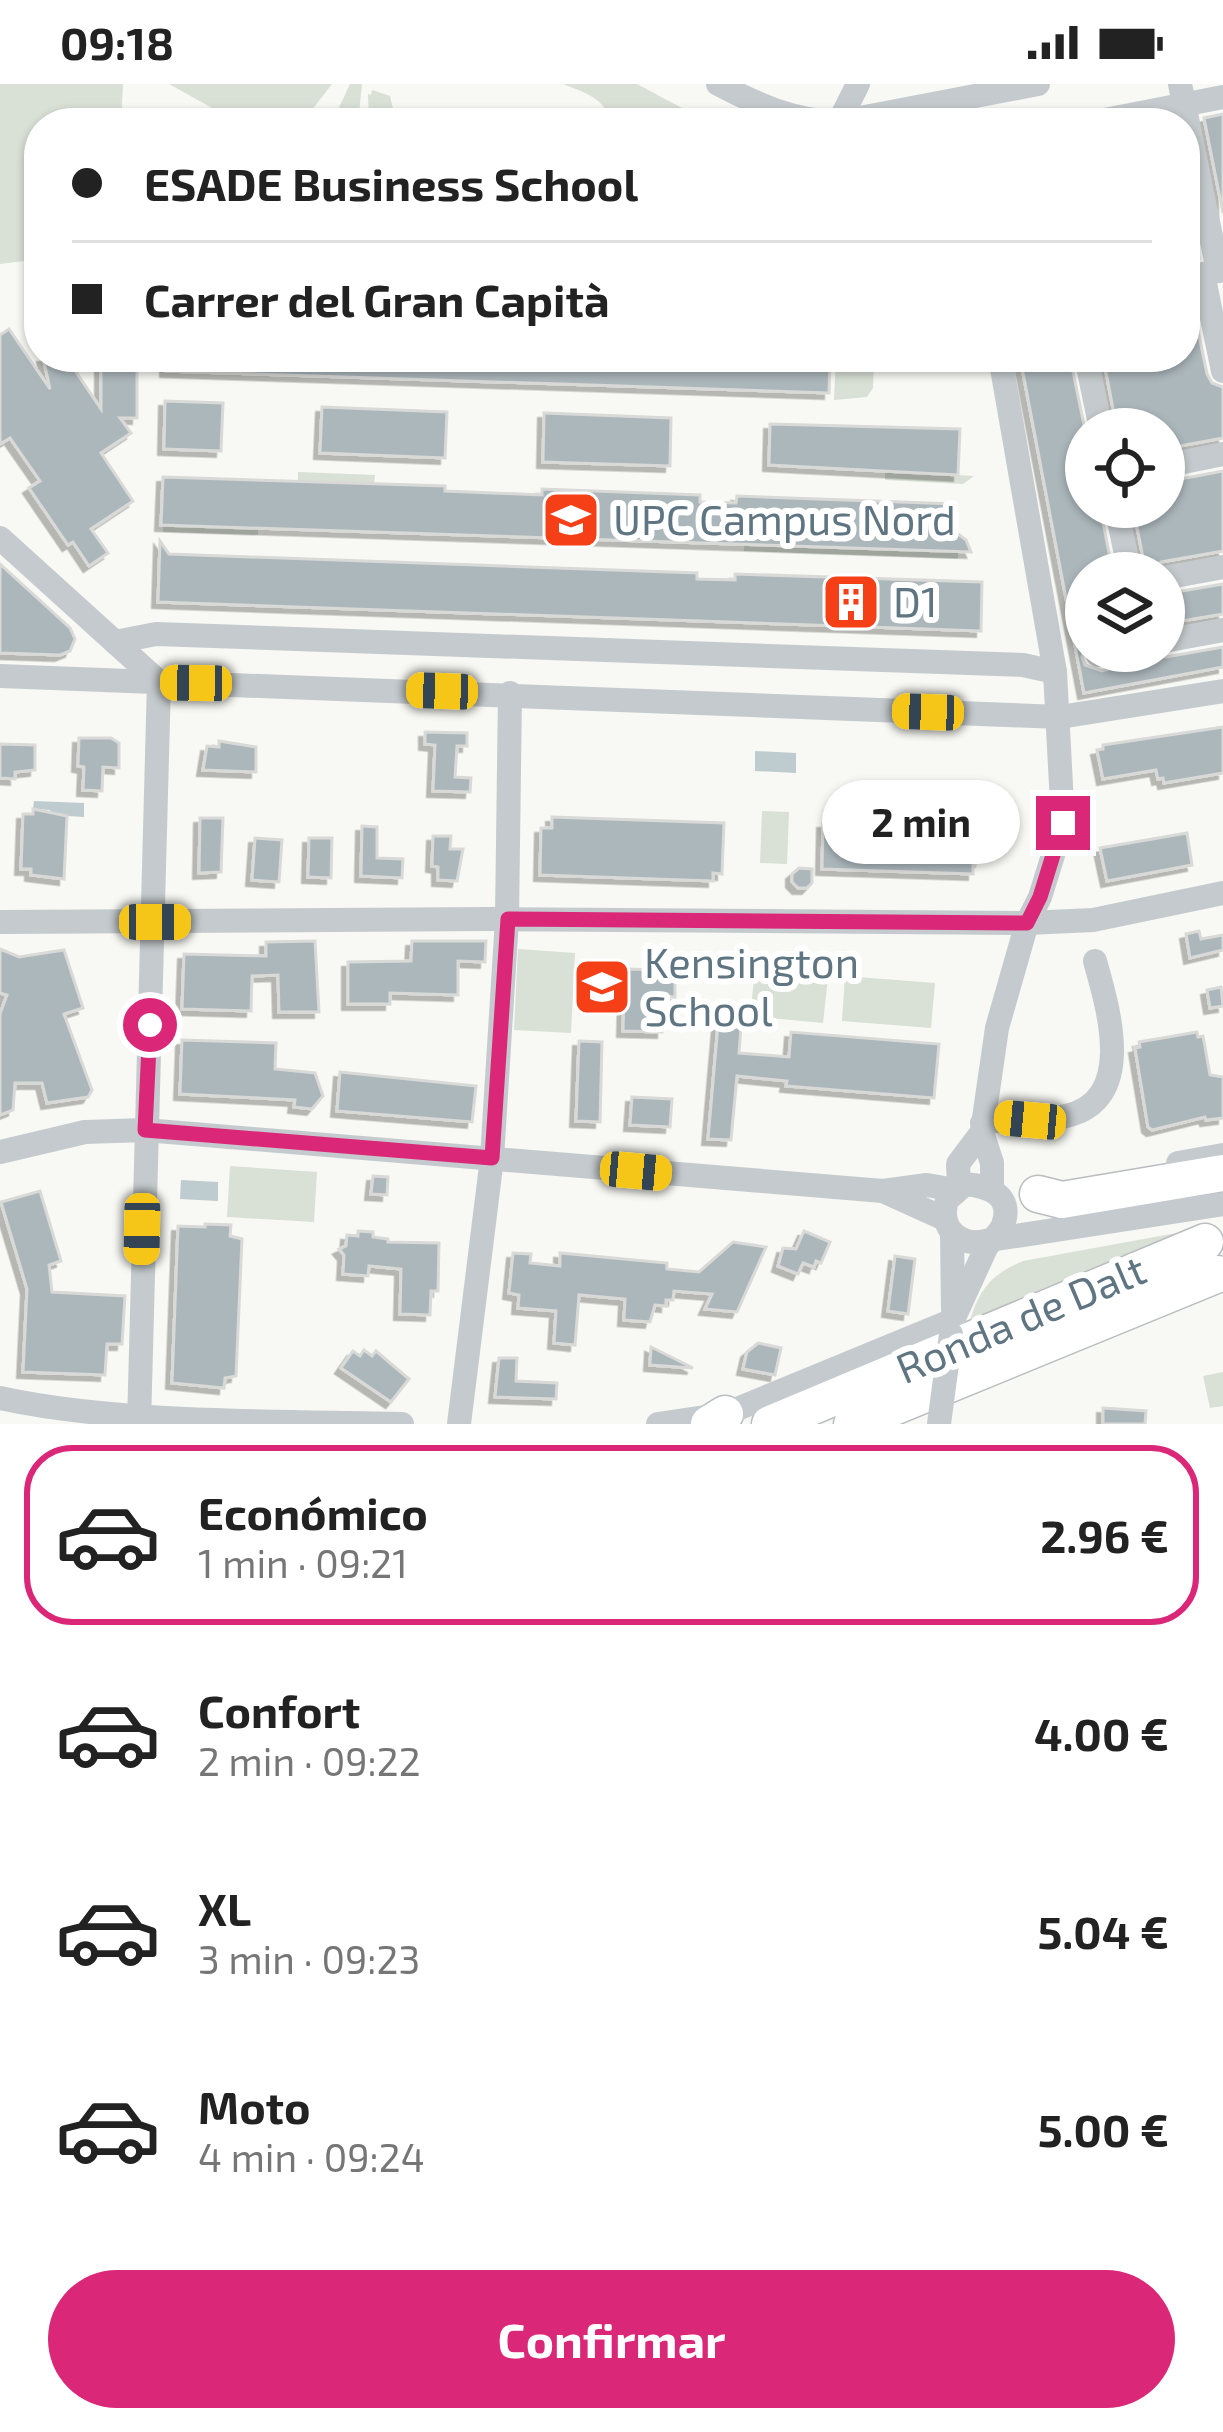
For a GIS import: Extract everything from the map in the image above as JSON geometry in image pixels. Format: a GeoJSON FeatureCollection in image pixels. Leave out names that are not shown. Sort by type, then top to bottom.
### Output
{"type":"FeatureCollection","features":[{"type":"Feature","properties":{"kind":"highway"},"geometry":{"type":"LineString","coordinates":[[1038,1194],[1062,1200],[1223,1173]]}},
{"type":"Feature","properties":{"kind":"highway"},"geometry":{"type":"LineString","coordinates":[[913,1424],[1017,1379],[1212,1258]]}},
{"type":"Feature","properties":{"kind":"highway","name":"Ronda de Dalt"},"geometry":{"type":"LineString","coordinates":[[770,1424],[1212,1258]]}},
{"type":"Feature","properties":{"kind":"highway","name":"Ronda de Dalt"},"geometry":{"type":"LineString","coordinates":[[852,1424],[1212,1258]]}},
{"type":"Feature","properties":{"kind":"street"},"geometry":{"type":"LineString","coordinates":[[718,84],[768,108]]}},
{"type":"Feature","properties":{"kind":"street"},"geometry":{"type":"LineString","coordinates":[[964,108],[1038,84]]}},
{"type":"Feature","properties":{"kind":"street"},"geometry":{"type":"LineString","coordinates":[[1137,108],[1182,94],[1223,97]]}},
{"type":"Feature","properties":{"kind":"street"},"geometry":{"type":"LineString","coordinates":[[1200,147],[1212,183],[1216,225],[1207,273],[1223,371]]}},
{"type":"Feature","properties":{"kind":"street"},"geometry":{"type":"LineString","coordinates":[[658,1424],[717,1419],[952,1327],[990,1240],[1003,1225],[1004,1205],[996,1192],[982,1127],[997,1028],[1027,923],[1063,823],[1055,672],[1003,372]]}},
{"type":"Feature","properties":{"kind":"street"},"geometry":{"type":"LineString","coordinates":[[1089,372],[1096,408]]}},
{"type":"Feature","properties":{"kind":"street"},"geometry":{"type":"LineString","coordinates":[[1185,462],[1223,454]]}},
{"type":"Feature","properties":{"kind":"street"},"geometry":{"type":"LineString","coordinates":[[0,538],[159,682],[139,1420]]}},
{"type":"Feature","properties":{"kind":"street"},"geometry":{"type":"LineString","coordinates":[[1185,574],[1223,566]]}},
{"type":"Feature","properties":{"kind":"street"},"geometry":{"type":"LineString","coordinates":[[1185,637],[1223,630]]}},
{"type":"Feature","properties":{"kind":"street"},"geometry":{"type":"LineString","coordinates":[[115,642],[156,634],[196,635],[1023,665],[1055,672]]}},
{"type":"Feature","properties":{"kind":"street"},"geometry":{"type":"LineString","coordinates":[[0,676],[1060,717],[1223,691]]}},
{"type":"Feature","properties":{"kind":"street"},"geometry":{"type":"LineString","coordinates":[[459,1424],[492,1158],[508,919],[510,693]]}},
{"type":"Feature","properties":{"kind":"street"},"geometry":{"type":"LineString","coordinates":[[0,922],[1027,923],[1093,920],[1223,893]]}},
{"type":"Feature","properties":{"kind":"street"},"geometry":{"type":"LineString","coordinates":[[957,1189],[958,1164],[982,1127],[1004,1118],[1063,1117],[1087,1110],[1103,1095],[1114,1066],[1095,962]]}},
{"type":"Feature","properties":{"kind":"street"},"geometry":{"type":"LineString","coordinates":[[0,1152],[72,1134],[145,1130],[883,1191],[927,1185],[957,1189]]}},
{"type":"Feature","properties":{"kind":"street"},"geometry":{"type":"LineString","coordinates":[[939,1424],[952,1327],[944,1208],[957,1189],[965,1184],[996,1192],[1038,1194],[1093,1178],[1223,1155]]}},
{"type":"Feature","properties":{"kind":"street"},"geometry":{"type":"LineString","coordinates":[[883,1191],[948,1226],[970,1244],[1223,1204]]}},
{"type":"Feature","properties":{"kind":"street"},"geometry":{"type":"LineString","coordinates":[[0,1398],[139,1420],[402,1424]]}},
{"type":"Feature","properties":{"kind":"shaded area"},"geometry":{"type":"Polygon","coordinates":[[[0,84],[123,84],[122,108],[24,108],[24,261],[0,264],[0,84]]]}},
{"type":"Feature","properties":{"kind":"shaded area"},"geometry":{"type":"Polygon","coordinates":[[[169,84],[332,84],[313,108],[212,108],[169,84]]]}},
{"type":"Feature","properties":{"kind":"shaded area"},"geometry":{"type":"Polygon","coordinates":[[[350,84],[362,84],[360,108],[339,108],[350,84]]]}},
{"type":"Feature","properties":{"kind":"shaded area"},"geometry":{"type":"Polygon","coordinates":[[[563,84],[637,84],[682,108],[605,108],[563,84]]]}},
{"type":"Feature","properties":{"kind":"shaded area"},"geometry":{"type":"Polygon","coordinates":[[[372,90],[390,96],[393,108],[368,108],[372,90]]]}},
{"type":"Feature","properties":{"kind":"shaded area"},"geometry":{"type":"Polygon","coordinates":[[[835,372],[874,372],[867,397],[834,400],[835,372]]]}},
{"type":"Feature","properties":{"kind":"shaded area"},"geometry":{"type":"Polygon","coordinates":[[[885,471],[974,476],[963,484],[885,480],[885,471]]]}},
{"type":"Feature","properties":{"kind":"shaded area"},"geometry":{"type":"Polygon","coordinates":[[[298,472],[375,475],[374,484],[298,481],[298,472]]]}},
{"type":"Feature","properties":{"kind":"shaded area"},"geometry":{"type":"Polygon","coordinates":[[[163,525],[258,528],[258,535],[163,532],[163,525]]]}},
{"type":"Feature","properties":{"kind":"shaded area"},"geometry":{"type":"Polygon","coordinates":[[[744,544],[958,552],[958,559],[744,551],[744,544]]]}},
{"type":"Feature","properties":{"kind":"shaded area"},"geometry":{"type":"Polygon","coordinates":[[[755,751],[796,753],[796,773],[755,771],[755,751]]]}},
{"type":"Feature","properties":{"kind":"shaded area"},"geometry":{"type":"Polygon","coordinates":[[[34,801],[84,803],[84,817],[51,815],[50,810],[33,809],[34,801]]]}},
{"type":"Feature","properties":{"kind":"shaded area"},"geometry":{"type":"Polygon","coordinates":[[[762,811],[789,812],[787,864],[760,863],[762,811]]]}},
{"type":"Feature","properties":{"kind":"shaded area"},"geometry":{"type":"Polygon","coordinates":[[[518,949],[575,953],[571,1033],[514,1030],[518,949]]]}},
{"type":"Feature","properties":{"kind":"shaded area"},"geometry":{"type":"Polygon","coordinates":[[[755,971],[828,978],[823,1023],[750,1016],[755,971]]]}},
{"type":"Feature","properties":{"kind":"shaded area"},"geometry":{"type":"Polygon","coordinates":[[[845,976],[935,983],[931,1028],[842,1021],[845,976]]]}},
{"type":"Feature","properties":{"kind":"shaded area"},"geometry":{"type":"Polygon","coordinates":[[[230,1166],[317,1172],[314,1222],[227,1217],[230,1166]]]}},
{"type":"Feature","properties":{"kind":"shaded area"},"geometry":{"type":"Polygon","coordinates":[[[181,1180],[218,1182],[218,1201],[180,1199],[181,1180]]]}},
{"type":"Feature","properties":{"kind":"shaded area"},"geometry":{"type":"Polygon","coordinates":[[[1182,1232],[1182,1236],[969,1324],[987,1285],[1023,1261],[1182,1232]]]}},
{"type":"Feature","properties":{"kind":"shaded area"},"geometry":{"type":"Polygon","coordinates":[[[1223,1372],[1223,1406],[1210,1408],[1203,1376],[1223,1372]]]}},
{"type":"Feature","properties":{"kind":"building"},"geometry":{"type":"Polygon","coordinates":[[[1223,114],[1223,213],[1204,118],[1223,114]]]}},
{"type":"Feature","properties":{"kind":"building"},"geometry":{"type":"Polygon","coordinates":[[[9,329],[24,351],[24,372],[38,372],[50,389],[46,372],[76,372],[101,409],[101,372],[137,372],[137,418],[120,418],[131,433],[101,453],[133,501],[91,529],[108,553],[89,566],[73,542],[68,545],[29,488],[40,481],[10,438],[0,444],[0,335],[9,329]]]}},
{"type":"Feature","properties":{"kind":"building"},"geometry":{"type":"Polygon","coordinates":[[[1200,340],[1207,374],[1212,383],[1223,387],[1223,438],[1185,445],[1185,408],[1113,408],[1106,372],[1200,372],[1200,340]]]}},
{"type":"Feature","properties":{"kind":"building"},"geometry":{"type":"Polygon","coordinates":[[[196,372],[830,372],[829,393],[196,372]]]}},
{"type":"Feature","properties":{"kind":"building"},"geometry":{"type":"Polygon","coordinates":[[[1023,372],[1073,372],[1080,408],[1065,408],[1065,528],[1104,528],[1109,552],[1065,552],[1065,593],[1023,372]]]}},
{"type":"Feature","properties":{"kind":"building"},"geometry":{"type":"Polygon","coordinates":[[[165,401],[223,403],[221,451],[164,449],[165,401]]]}},
{"type":"Feature","properties":{"kind":"building"},"geometry":{"type":"Polygon","coordinates":[[[322,407],[447,412],[445,458],[320,453],[322,407]]]}},
{"type":"Feature","properties":{"kind":"building"},"geometry":{"type":"Polygon","coordinates":[[[544,413],[671,418],[670,466],[543,462],[544,413]]]}},
{"type":"Feature","properties":{"kind":"building"},"geometry":{"type":"Polygon","coordinates":[[[770,424],[960,429],[958,475],[769,465],[770,424]]]}},
{"type":"Feature","properties":{"kind":"building"},"geometry":{"type":"Polygon","coordinates":[[[1223,471],[1223,551],[1185,558],[1185,552],[1142,552],[1137,528],[1185,528],[1185,478],[1223,471]]]}},
{"type":"Feature","properties":{"kind":"building"},"geometry":{"type":"Polygon","coordinates":[[[163,477],[445,486],[445,491],[542,495],[542,489],[700,495],[700,502],[736,503],[737,496],[955,504],[954,531],[966,540],[971,552],[161,525],[163,477]]]}},
{"type":"Feature","properties":{"kind":"building"},"geometry":{"type":"Polygon","coordinates":[[[160,541],[169,554],[697,573],[697,579],[735,580],[735,574],[982,582],[981,631],[158,602],[160,541]]]}},
{"type":"Feature","properties":{"kind":"building"},"geometry":{"type":"Polygon","coordinates":[[[0,564],[70,628],[75,639],[70,651],[60,655],[0,653],[0,564]]]}},
{"type":"Feature","properties":{"kind":"building"},"geometry":{"type":"Polygon","coordinates":[[[1223,584],[1223,614],[1185,620],[1185,590],[1223,584]]]}},
{"type":"Feature","properties":{"kind":"building"},"geometry":{"type":"Polygon","coordinates":[[[1223,647],[1223,667],[1084,693],[1080,672],[1185,672],[1185,654],[1223,647]]]}},
{"type":"Feature","properties":{"kind":"building"},"geometry":{"type":"Polygon","coordinates":[[[1223,727],[1223,773],[1164,783],[1156,770],[1103,779],[1097,750],[1103,745],[1223,727]]]}},
{"type":"Feature","properties":{"kind":"building"},"geometry":{"type":"Polygon","coordinates":[[[425,732],[467,733],[467,746],[457,746],[455,777],[471,778],[470,792],[433,791],[435,745],[425,744],[425,732]]]}},
{"type":"Feature","properties":{"kind":"building"},"geometry":{"type":"Polygon","coordinates":[[[79,738],[111,738],[119,743],[119,768],[103,767],[102,791],[83,790],[79,738]]]}},
{"type":"Feature","properties":{"kind":"building"},"geometry":{"type":"Polygon","coordinates":[[[219,741],[256,747],[256,772],[203,770],[207,746],[219,747],[219,741]]]}},
{"type":"Feature","properties":{"kind":"building"},"geometry":{"type":"Polygon","coordinates":[[[0,744],[35,745],[35,770],[15,772],[15,779],[0,778],[0,744]]]}},
{"type":"Feature","properties":{"kind":"building"},"geometry":{"type":"Polygon","coordinates":[[[33,809],[67,816],[64,879],[21,869],[23,814],[33,814],[33,809]]]}},
{"type":"Feature","properties":{"kind":"building"},"geometry":{"type":"Polygon","coordinates":[[[834,811],[971,816],[971,828],[980,828],[980,861],[973,865],[973,874],[822,869],[823,823],[833,823],[834,811]]]}},
{"type":"Feature","properties":{"kind":"building"},"geometry":{"type":"Polygon","coordinates":[[[552,817],[724,823],[722,874],[713,873],[713,881],[540,875],[541,828],[552,828],[552,817]]]}},
{"type":"Feature","properties":{"kind":"building"},"geometry":{"type":"Polygon","coordinates":[[[200,818],[223,818],[221,872],[199,873],[200,818]]]}},
{"type":"Feature","properties":{"kind":"building"},"geometry":{"type":"Polygon","coordinates":[[[362,826],[377,827],[377,858],[403,859],[402,878],[361,876],[362,826]]]}},
{"type":"Feature","properties":{"kind":"building"},"geometry":{"type":"Polygon","coordinates":[[[1187,833],[1192,865],[1107,881],[1100,848],[1187,833]]]}},
{"type":"Feature","properties":{"kind":"building"},"geometry":{"type":"Polygon","coordinates":[[[433,836],[451,836],[450,849],[463,849],[457,881],[438,880],[438,867],[432,866],[433,836]]]}},
{"type":"Feature","properties":{"kind":"building"},"geometry":{"type":"Polygon","coordinates":[[[255,838],[282,840],[279,882],[252,880],[255,838]]]}},
{"type":"Feature","properties":{"kind":"building"},"geometry":{"type":"Polygon","coordinates":[[[309,838],[332,838],[331,878],[308,877],[309,838]]]}},
{"type":"Feature","properties":{"kind":"building"},"geometry":{"type":"Polygon","coordinates":[[[799,868],[812,869],[807,888],[792,882],[799,868]]]}},
{"type":"Feature","properties":{"kind":"building"},"geometry":{"type":"Polygon","coordinates":[[[1199,931],[1201,939],[1223,935],[1223,950],[1190,958],[1186,934],[1199,931]]]}},
{"type":"Feature","properties":{"kind":"building"},"geometry":{"type":"Polygon","coordinates":[[[315,941],[319,1012],[279,1012],[278,975],[252,976],[251,1011],[182,1009],[184,954],[266,956],[266,942],[315,941]]]}},
{"type":"Feature","properties":{"kind":"building"},"geometry":{"type":"Polygon","coordinates":[[[412,941],[486,941],[485,962],[458,961],[458,995],[390,993],[390,1004],[348,1004],[348,962],[411,961],[412,941]]]}},
{"type":"Feature","properties":{"kind":"building"},"geometry":{"type":"Polygon","coordinates":[[[0,949],[19,957],[64,950],[83,1008],[64,1014],[92,1090],[88,1097],[47,1103],[42,1083],[15,1083],[13,1110],[0,1115],[0,1014],[7,995],[0,993],[0,949]]]}},
{"type":"Feature","properties":{"kind":"building"},"geometry":{"type":"Polygon","coordinates":[[[625,969],[663,970],[663,975],[675,976],[675,997],[663,996],[662,1032],[623,1031],[624,995],[590,994],[590,973],[625,974],[625,969]]]}},
{"type":"Feature","properties":{"kind":"building"},"geometry":{"type":"Polygon","coordinates":[[[1221,987],[1223,1006],[1210,1008],[1207,990],[1221,987]]]}},
{"type":"Feature","properties":{"kind":"building"},"geometry":{"type":"Polygon","coordinates":[[[719,1013],[742,1015],[739,1053],[789,1057],[791,1032],[939,1044],[934,1098],[786,1086],[787,1081],[737,1076],[731,1140],[708,1139],[719,1013]]]}},
{"type":"Feature","properties":{"kind":"building"},"geometry":{"type":"Polygon","coordinates":[[[1197,1032],[1198,1037],[1203,1036],[1210,1075],[1223,1077],[1223,1118],[1205,1117],[1152,1130],[1135,1048],[1140,1047],[1139,1042],[1197,1032]]]}},
{"type":"Feature","properties":{"kind":"building"},"geometry":{"type":"Polygon","coordinates":[[[182,1040],[276,1043],[275,1069],[315,1073],[323,1096],[312,1109],[294,1107],[295,1100],[180,1094],[182,1040]]]}},
{"type":"Feature","properties":{"kind":"building"},"geometry":{"type":"Polygon","coordinates":[[[579,1041],[602,1042],[600,1122],[576,1121],[579,1041]]]}},
{"type":"Feature","properties":{"kind":"building"},"geometry":{"type":"Polygon","coordinates":[[[340,1072],[476,1086],[472,1122],[337,1111],[340,1072]]]}},
{"type":"Feature","properties":{"kind":"building"},"geometry":{"type":"Polygon","coordinates":[[[632,1097],[672,1099],[670,1127],[630,1125],[632,1097]]]}},
{"type":"Feature","properties":{"kind":"building"},"geometry":{"type":"Polygon","coordinates":[[[373,1176],[388,1177],[387,1195],[371,1194],[373,1176]]]}},
{"type":"Feature","properties":{"kind":"building"},"geometry":{"type":"Polygon","coordinates":[[[40,1191],[61,1261],[49,1265],[52,1292],[125,1296],[122,1344],[107,1344],[105,1375],[23,1372],[27,1289],[1,1202],[40,1191]]]}},
{"type":"Feature","properties":{"kind":"building"},"geometry":{"type":"Polygon","coordinates":[[[231,1225],[230,1236],[242,1239],[236,1376],[225,1378],[224,1388],[172,1383],[178,1226],[231,1225]]]}},
{"type":"Feature","properties":{"kind":"building"},"geometry":{"type":"Polygon","coordinates":[[[358,1231],[373,1232],[373,1237],[388,1242],[439,1243],[438,1291],[431,1291],[430,1315],[400,1314],[401,1269],[369,1266],[368,1276],[343,1274],[344,1255],[339,1249],[346,1246],[347,1235],[358,1236],[358,1231]]]}},
{"type":"Feature","properties":{"kind":"building"},"geometry":{"type":"Polygon","coordinates":[[[804,1231],[830,1242],[821,1263],[816,1261],[814,1267],[803,1263],[798,1274],[778,1266],[783,1248],[796,1249],[804,1231]]]}},
{"type":"Feature","properties":{"kind":"building"},"geometry":{"type":"Polygon","coordinates":[[[733,1242],[766,1247],[737,1312],[705,1309],[712,1294],[674,1291],[666,1306],[655,1305],[650,1322],[624,1320],[625,1299],[579,1295],[575,1345],[554,1343],[556,1311],[518,1308],[519,1295],[509,1293],[513,1253],[531,1254],[530,1263],[560,1266],[560,1253],[667,1263],[667,1269],[699,1272],[733,1242]]]}},
{"type":"Feature","properties":{"kind":"building"},"geometry":{"type":"Polygon","coordinates":[[[895,1256],[915,1259],[908,1314],[888,1311],[895,1256]]]}},
{"type":"Feature","properties":{"kind":"building"},"geometry":{"type":"Polygon","coordinates":[[[758,1343],[781,1348],[775,1375],[743,1369],[747,1352],[758,1343]]]}},
{"type":"Feature","properties":{"kind":"building"},"geometry":{"type":"Polygon","coordinates":[[[651,1347],[693,1368],[650,1365],[651,1347]]]}},
{"type":"Feature","properties":{"kind":"building"},"geometry":{"type":"Polygon","coordinates":[[[364,1350],[372,1356],[376,1351],[409,1379],[391,1402],[341,1368],[353,1351],[360,1356],[364,1350]]]}},
{"type":"Feature","properties":{"kind":"building"},"geometry":{"type":"Polygon","coordinates":[[[499,1358],[517,1358],[516,1381],[557,1383],[556,1399],[495,1397],[499,1358]]]}},
{"type":"Feature","properties":{"kind":"building"},"geometry":{"type":"Polygon","coordinates":[[[1103,1408],[1146,1411],[1145,1424],[1103,1424],[1103,1408]]]}},
{"type":"Feature","properties":{"kind":"place","name":"UPC Campus Nord"},"geometry":{"type":"Point","coordinates":[571,520]}},
{"type":"Feature","properties":{"kind":"place","name":"D1"},"geometry":{"type":"Point","coordinates":[851,602]}},
{"type":"Feature","properties":{"kind":"place","name":"Kensington School"},"geometry":{"type":"Point","coordinates":[602,987]}},
{"type":"Feature","properties":{"kind":"route"},"geometry":{"type":"LineString","coordinates":[[150,1025],[145,1130],[492,1158],[508,919],[1027,923],[1063,823]]}}]}
